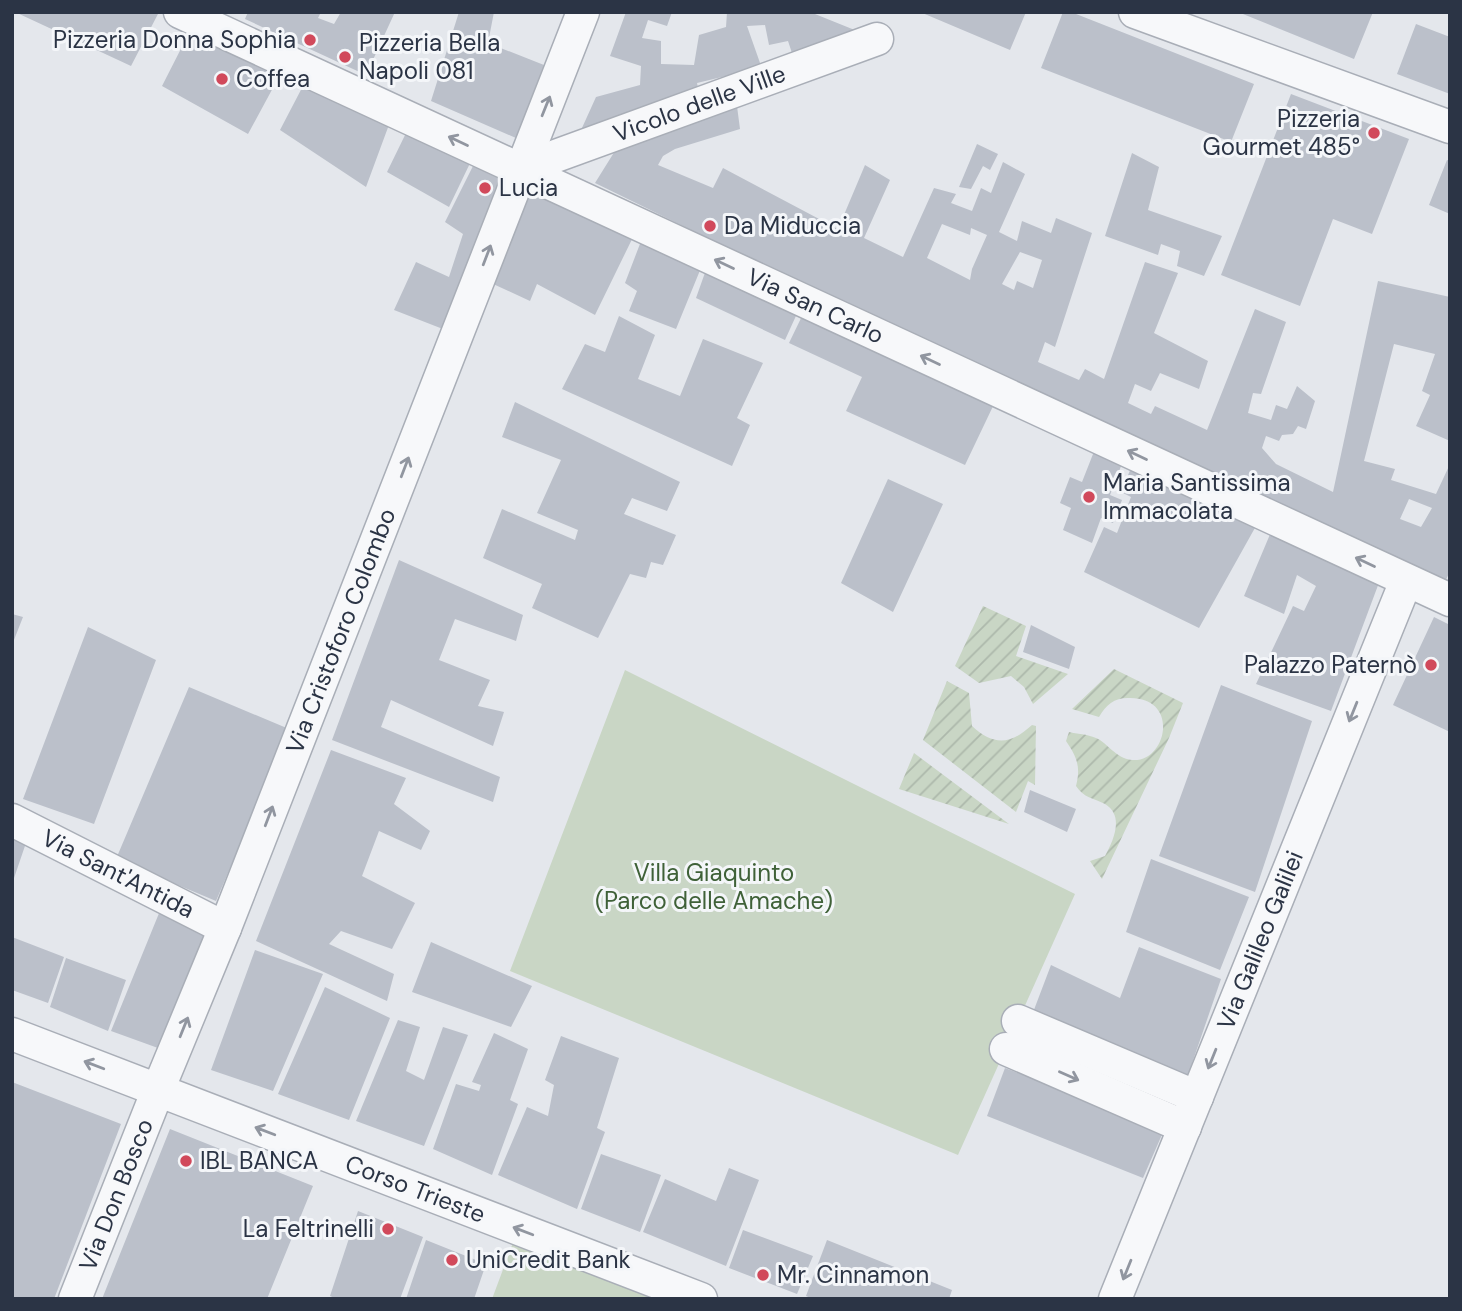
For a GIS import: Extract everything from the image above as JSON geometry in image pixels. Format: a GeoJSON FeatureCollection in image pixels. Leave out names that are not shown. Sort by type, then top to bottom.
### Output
{"type":"FeatureCollection","features":[{"type":"Feature","properties":{"kind":"street","name":"Via San Carlo"},"geometry":{"type":"LineString","coordinates":[[180,12],[1450,600]]}},
{"type":"Feature","properties":{"kind":"street","name":"Via Cristoforo Colombo"},"geometry":{"type":"LineString","coordinates":[[158,1090],[225,928],[583,12]]}},
{"type":"Feature","properties":{"kind":"street"},"geometry":{"type":"LineString","coordinates":[[1135,12],[1450,127]]}},
{"type":"Feature","properties":{"kind":"street","name":"Vicolo delle Ville"},"geometry":{"type":"LineString","coordinates":[[520,169],[877,38]]}},
{"type":"Feature","properties":{"kind":"street","name":"Via Galileo Galilei"},"geometry":{"type":"LineString","coordinates":[[1115,1299],[1406,581]]}},
{"type":"Feature","properties":{"kind":"street","name":"Via Sant'Antida"},"geometry":{"type":"LineString","coordinates":[[12,820],[225,928]]}},
{"type":"Feature","properties":{"kind":"street","name":"Corso Trieste"},"geometry":{"type":"LineString","coordinates":[[12,1034],[701,1299]]}},
{"type":"Feature","properties":{"kind":"street"},"geometry":{"type":"LineString","coordinates":[[1185,1127],[1012,1035],[1197,1097]]}},
{"type":"Feature","properties":{"kind":"street","name":"Via Don Bosco"},"geometry":{"type":"LineString","coordinates":[[75,1299],[158,1090]]}},
{"type":"Feature","properties":{"kind":"green space"},"geometry":{"type":"Polygon","coordinates":[[[983,606],[1026,626],[1016,656],[1068,674],[1033,704],[1024,687],[1011,676],[979,683],[955,666],[983,606]]]}},
{"type":"Feature","properties":{"kind":"green space"},"geometry":{"type":"Polygon","coordinates":[[[1114,669],[1183,703],[1102,879],[1090,861],[1105,856],[1116,829],[1115,815],[1105,804],[1086,795],[1076,786],[1078,768],[1066,741],[1069,732],[1096,738],[1121,756],[1132,760],[1144,758],[1154,751],[1163,729],[1162,718],[1156,707],[1145,700],[1119,699],[1108,706],[1099,717],[1072,709],[1114,669]]]}},
{"type":"Feature","properties":{"kind":"green space","name":"Villa Giaquinto (Parco delle Amache)"},"geometry":{"type":"Polygon","coordinates":[[[625,670],[1075,894],[958,1155],[510,971],[625,670]]]}},
{"type":"Feature","properties":{"kind":"green space"},"geometry":{"type":"Polygon","coordinates":[[[947,681],[969,693],[972,726],[980,733],[995,740],[1002,740],[1024,732],[1032,725],[1036,726],[1035,785],[1028,781],[1016,812],[923,740],[947,681]]]}},
{"type":"Feature","properties":{"kind":"green space"},"geometry":{"type":"Polygon","coordinates":[[[914,753],[1009,824],[899,789],[914,753]]]}},
{"type":"Feature","properties":{"kind":"green space"},"geometry":{"type":"Polygon","coordinates":[[[517,1232],[689,1299],[492,1299],[517,1232]]]}},
{"type":"Feature","properties":{"kind":"building"},"geometry":{"type":"Polygon","coordinates":[[[15,12],[159,12],[131,66],[15,12]]]}},
{"type":"Feature","properties":{"kind":"building"},"geometry":{"type":"Polygon","coordinates":[[[248,12],[321,12],[318,18],[334,24],[341,12],[395,12],[366,75],[245,19],[248,12]]]}},
{"type":"Feature","properties":{"kind":"building"},"geometry":{"type":"Polygon","coordinates":[[[459,12],[494,12],[488,43],[544,65],[516,138],[431,101],[459,12]]]}},
{"type":"Feature","properties":{"kind":"building"},"geometry":{"type":"Polygon","coordinates":[[[626,12],[672,12],[667,26],[648,20],[642,38],[661,41],[661,64],[694,65],[699,35],[726,27],[727,12],[810,12],[877,39],[797,68],[788,41],[769,45],[765,25],[747,26],[766,80],[735,91],[740,129],[675,149],[663,156],[658,165],[713,188],[723,168],[838,229],[865,165],[890,180],[864,238],[903,257],[934,188],[956,194],[951,203],[972,211],[981,188],[991,193],[1003,162],[1025,174],[999,232],[1017,241],[1022,221],[1051,233],[1056,218],[1092,233],[1055,347],[1045,342],[1038,362],[1079,380],[1085,369],[1104,379],[1145,262],[1178,273],[1154,333],[1208,361],[1199,389],[1160,373],[1151,391],[1135,384],[1128,403],[1151,414],[1155,406],[1207,430],[1255,309],[1286,322],[1261,394],[1253,393],[1248,413],[1271,420],[1276,405],[1287,409],[1297,386],[1315,401],[1306,429],[1298,426],[1293,434],[1282,435],[1279,441],[1266,436],[1262,448],[1276,464],[1333,492],[1378,281],[1450,297],[1450,441],[1416,426],[1430,395],[1422,391],[1435,354],[1394,344],[1364,461],[1395,469],[1391,480],[1436,494],[1450,464],[1450,571],[1439,595],[595,183],[628,130],[572,150],[596,97],[640,85],[641,66],[610,56],[626,12]],[[730,75],[697,83],[701,103],[735,91],[730,75]],[[942,224],[927,258],[970,280],[987,235],[971,228],[970,235],[942,224]],[[1020,252],[1002,284],[1014,290],[1017,281],[1033,288],[1042,260],[1020,252]],[[1409,499],[1400,519],[1421,527],[1432,508],[1409,499]]]}},
{"type":"Feature","properties":{"kind":"building"},"geometry":{"type":"Polygon","coordinates":[[[920,12],[1026,12],[1010,50],[920,12]]]}},
{"type":"Feature","properties":{"kind":"building"},"geometry":{"type":"Polygon","coordinates":[[[1063,12],[1071,12],[1254,84],[1231,142],[1041,68],[1063,12]]]}},
{"type":"Feature","properties":{"kind":"building"},"geometry":{"type":"Polygon","coordinates":[[[1238,12],[1373,12],[1354,59],[1238,12]]]}},
{"type":"Feature","properties":{"kind":"building"},"geometry":{"type":"Polygon","coordinates":[[[1416,24],[1450,37],[1450,94],[1397,74],[1416,24]]]}},
{"type":"Feature","properties":{"kind":"building","name":"Coffea"},"geometry":{"type":"Polygon","coordinates":[[[190,31],[281,73],[248,134],[162,86],[190,31]]]}},
{"type":"Feature","properties":{"kind":"building"},"geometry":{"type":"Polygon","coordinates":[[[304,84],[390,122],[366,187],[280,130],[304,84]]]}},
{"type":"Feature","properties":{"kind":"building"},"geometry":{"type":"Polygon","coordinates":[[[1291,94],[1409,139],[1372,234],[1333,219],[1300,306],[1221,275],[1291,94]]]}},
{"type":"Feature","properties":{"kind":"building"},"geometry":{"type":"Polygon","coordinates":[[[407,131],[473,157],[449,207],[387,172],[407,131]]]}},
{"type":"Feature","properties":{"kind":"building"},"geometry":{"type":"Polygon","coordinates":[[[977,144],[998,154],[990,170],[983,166],[971,189],[959,187],[977,144]]]}},
{"type":"Feature","properties":{"kind":"building"},"geometry":{"type":"Polygon","coordinates":[[[1132,153],[1159,167],[1148,210],[1222,236],[1204,276],[1177,266],[1180,251],[1161,244],[1158,255],[1105,236],[1132,153]]]}},
{"type":"Feature","properties":{"kind":"building"},"geometry":{"type":"Polygon","coordinates":[[[476,160],[512,175],[448,331],[394,310],[416,262],[449,277],[463,234],[445,222],[476,160]]]}},
{"type":"Feature","properties":{"kind":"building"},"geometry":{"type":"Polygon","coordinates":[[[1447,160],[1450,161],[1450,214],[1429,205],[1447,160]]]}},
{"type":"Feature","properties":{"kind":"building"},"geometry":{"type":"Polygon","coordinates":[[[530,186],[636,231],[595,315],[537,284],[530,301],[491,283],[530,186]]]}},
{"type":"Feature","properties":{"kind":"building"},"geometry":{"type":"Polygon","coordinates":[[[643,236],[703,263],[676,329],[629,311],[637,291],[625,283],[643,236]]]}},
{"type":"Feature","properties":{"kind":"building"},"geometry":{"type":"Polygon","coordinates":[[[707,267],[800,307],[785,340],[696,298],[707,267]]]}},
{"type":"Feature","properties":{"kind":"building"},"geometry":{"type":"Polygon","coordinates":[[[804,312],[995,402],[965,465],[846,411],[862,377],[789,343],[804,312]]]}},
{"type":"Feature","properties":{"kind":"building"},"geometry":{"type":"Polygon","coordinates":[[[619,316],[655,335],[638,379],[680,396],[703,339],[763,363],[737,418],[750,425],[732,466],[562,389],[585,344],[605,352],[619,316]]]}},
{"type":"Feature","properties":{"kind":"building"},"geometry":{"type":"Polygon","coordinates":[[[515,402],[680,482],[667,511],[632,498],[624,514],[676,535],[663,565],[651,562],[646,578],[630,574],[598,638],[532,608],[542,584],[483,558],[502,509],[575,540],[578,530],[537,513],[561,460],[502,437],[515,402]]]}},
{"type":"Feature","properties":{"kind":"building","name":"Maria Santissima Immacolata"},"geometry":{"type":"Polygon","coordinates":[[[1095,449],[1123,461],[1110,495],[1122,500],[1113,523],[1101,518],[1092,543],[1063,530],[1071,508],[1060,503],[1070,477],[1082,482],[1095,449]]]}},
{"type":"Feature","properties":{"kind":"building"},"geometry":{"type":"Polygon","coordinates":[[[1131,468],[1256,526],[1199,628],[1084,572],[1104,527],[1117,533],[1131,497],[1121,492],[1131,468]]]}},
{"type":"Feature","properties":{"kind":"building"},"geometry":{"type":"Polygon","coordinates":[[[888,479],[943,504],[893,612],[841,583],[888,479]]]}},
{"type":"Feature","properties":{"kind":"building"},"geometry":{"type":"Polygon","coordinates":[[[1271,532],[1380,580],[1331,711],[1256,684],[1293,606],[1304,611],[1316,586],[1297,575],[1284,614],[1244,596],[1271,532]]]}},
{"type":"Feature","properties":{"kind":"building"},"geometry":{"type":"Polygon","coordinates":[[[399,560],[523,615],[516,641],[455,619],[439,660],[490,680],[478,706],[504,712],[493,746],[391,700],[381,727],[500,777],[493,802],[332,740],[399,560]]]}},
{"type":"Feature","properties":{"kind":"building"},"geometry":{"type":"Polygon","coordinates":[[[12,614],[23,617],[12,645],[12,614]]]}},
{"type":"Feature","properties":{"kind":"building","name":"Palazzo Paternò"},"geometry":{"type":"Polygon","coordinates":[[[1434,617],[1450,625],[1450,732],[1393,705],[1434,617]]]}},
{"type":"Feature","properties":{"kind":"building"},"geometry":{"type":"Polygon","coordinates":[[[1031,625],[1075,647],[1069,669],[1023,652],[1031,625]]]}},
{"type":"Feature","properties":{"kind":"building"},"geometry":{"type":"Polygon","coordinates":[[[88,627],[156,660],[94,824],[23,799],[88,627]]]}},
{"type":"Feature","properties":{"kind":"building"},"geometry":{"type":"Polygon","coordinates":[[[1221,685],[1312,721],[1255,892],[1159,856],[1221,685]]]}},
{"type":"Feature","properties":{"kind":"building"},"geometry":{"type":"Polygon","coordinates":[[[189,687],[289,729],[216,901],[116,859],[189,687]]]}},
{"type":"Feature","properties":{"kind":"building"},"geometry":{"type":"Polygon","coordinates":[[[331,750],[406,778],[394,804],[430,831],[421,850],[379,831],[362,876],[415,903],[392,949],[341,931],[329,944],[394,974],[387,1001],[256,941],[331,750]]]}},
{"type":"Feature","properties":{"kind":"building"},"geometry":{"type":"Polygon","coordinates":[[[1030,790],[1076,809],[1067,832],[1024,812],[1030,790]]]}},
{"type":"Feature","properties":{"kind":"building"},"geometry":{"type":"Polygon","coordinates":[[[12,832],[27,840],[13,881],[12,881],[12,832]]]}},
{"type":"Feature","properties":{"kind":"building"},"geometry":{"type":"Polygon","coordinates":[[[1151,859],[1249,897],[1220,970],[1126,932],[1151,859]]]}},
{"type":"Feature","properties":{"kind":"building"},"geometry":{"type":"Polygon","coordinates":[[[164,901],[221,930],[169,1052],[111,1031],[164,901]]]}},
{"type":"Feature","properties":{"kind":"building"},"geometry":{"type":"Polygon","coordinates":[[[12,937],[64,957],[48,1003],[12,990],[12,937]]]}},
{"type":"Feature","properties":{"kind":"building"},"geometry":{"type":"Polygon","coordinates":[[[431,942],[532,986],[511,1027],[412,992],[431,942]]]}},
{"type":"Feature","properties":{"kind":"building"},"geometry":{"type":"Polygon","coordinates":[[[1139,947],[1221,979],[1187,1078],[1032,1015],[1051,965],[1120,998],[1139,947]]]}},
{"type":"Feature","properties":{"kind":"building"},"geometry":{"type":"Polygon","coordinates":[[[255,950],[323,974],[273,1091],[211,1070],[255,950]]]}},
{"type":"Feature","properties":{"kind":"building"},"geometry":{"type":"Polygon","coordinates":[[[66,958],[126,980],[108,1031],[50,1007],[66,958]]]}},
{"type":"Feature","properties":{"kind":"building"},"geometry":{"type":"Polygon","coordinates":[[[325,987],[390,1018],[349,1120],[278,1094],[325,987]]]}},
{"type":"Feature","properties":{"kind":"building"},"geometry":{"type":"Polygon","coordinates":[[[398,1020],[420,1027],[406,1071],[424,1080],[443,1027],[468,1035],[424,1146],[356,1121],[398,1020]]]}},
{"type":"Feature","properties":{"kind":"building"},"geometry":{"type":"Polygon","coordinates":[[[494,1033],[528,1049],[510,1100],[518,1104],[492,1175],[433,1149],[456,1084],[479,1091],[481,1085],[472,1082],[494,1033]]]}},
{"type":"Feature","properties":{"kind":"building"},"geometry":{"type":"Polygon","coordinates":[[[561,1036],[619,1058],[597,1128],[605,1132],[577,1209],[498,1175],[527,1107],[548,1116],[554,1085],[545,1080],[561,1036]]]}},
{"type":"Feature","properties":{"kind":"building"},"geometry":{"type":"Polygon","coordinates":[[[1005,1068],[1164,1130],[1143,1178],[987,1116],[1005,1068]]]}},
{"type":"Feature","properties":{"kind":"building"},"geometry":{"type":"Polygon","coordinates":[[[12,1082],[121,1124],[54,1299],[12,1299],[12,1082]]]}},
{"type":"Feature","properties":{"kind":"building"},"geometry":{"type":"Polygon","coordinates":[[[170,1129],[313,1186],[267,1299],[102,1299],[170,1129]]]}},
{"type":"Feature","properties":{"kind":"building"},"geometry":{"type":"Polygon","coordinates":[[[601,1154],[661,1175],[640,1232],[581,1209],[601,1154]]]}},
{"type":"Feature","properties":{"kind":"building"},"geometry":{"type":"Polygon","coordinates":[[[729,1168],[759,1180],[726,1266],[643,1232],[665,1179],[716,1201],[729,1168]]]}},
{"type":"Feature","properties":{"kind":"building"},"geometry":{"type":"Polygon","coordinates":[[[358,1211],[423,1237],[400,1299],[337,1299],[330,1296],[358,1211]]]}},
{"type":"Feature","properties":{"kind":"building"},"geometry":{"type":"Polygon","coordinates":[[[743,1230],[813,1256],[797,1294],[729,1268],[743,1230]]]}},
{"type":"Feature","properties":{"kind":"building"},"geometry":{"type":"Polygon","coordinates":[[[426,1240],[486,1264],[474,1299],[406,1299],[426,1240]]]}},
{"type":"Feature","properties":{"kind":"building"},"geometry":{"type":"Polygon","coordinates":[[[827,1240],[952,1290],[949,1299],[813,1299],[806,1296],[827,1240]]]}},
{"type":"Feature","properties":{"kind":"place","name":"Pizzeria Donna Sophia"},"geometry":{"type":"Point","coordinates":[310,40]}},
{"type":"Feature","properties":{"kind":"place","name":"Pizzeria Bella Napoli 081"},"geometry":{"type":"Point","coordinates":[345,57]}},
{"type":"Feature","properties":{"kind":"place","name":"Coffea"},"geometry":{"type":"Point","coordinates":[222,79]}},
{"type":"Feature","properties":{"kind":"place","name":"Pizzeria Gourmet 485°"},"geometry":{"type":"Point","coordinates":[1374,133]}},
{"type":"Feature","properties":{"kind":"place","name":"Lucia"},"geometry":{"type":"Point","coordinates":[485,188]}},
{"type":"Feature","properties":{"kind":"place","name":"Da Miduccia"},"geometry":{"type":"Point","coordinates":[710,226]}},
{"type":"Feature","properties":{"kind":"place","name":"Maria Santissima Immacolata"},"geometry":{"type":"Point","coordinates":[1089,497]}},
{"type":"Feature","properties":{"kind":"place","name":"Palazzo Paternò"},"geometry":{"type":"Point","coordinates":[1431,665]}},
{"type":"Feature","properties":{"kind":"place","name":"IBL BANCA"},"geometry":{"type":"Point","coordinates":[186,1161]}},
{"type":"Feature","properties":{"kind":"place","name":"La Feltrinelli"},"geometry":{"type":"Point","coordinates":[388,1229]}},
{"type":"Feature","properties":{"kind":"place","name":"UniCredit Bank"},"geometry":{"type":"Point","coordinates":[452,1260]}},
{"type":"Feature","properties":{"kind":"place","name":"Mr. Cinnamon"},"geometry":{"type":"Point","coordinates":[763,1275]}}]}
